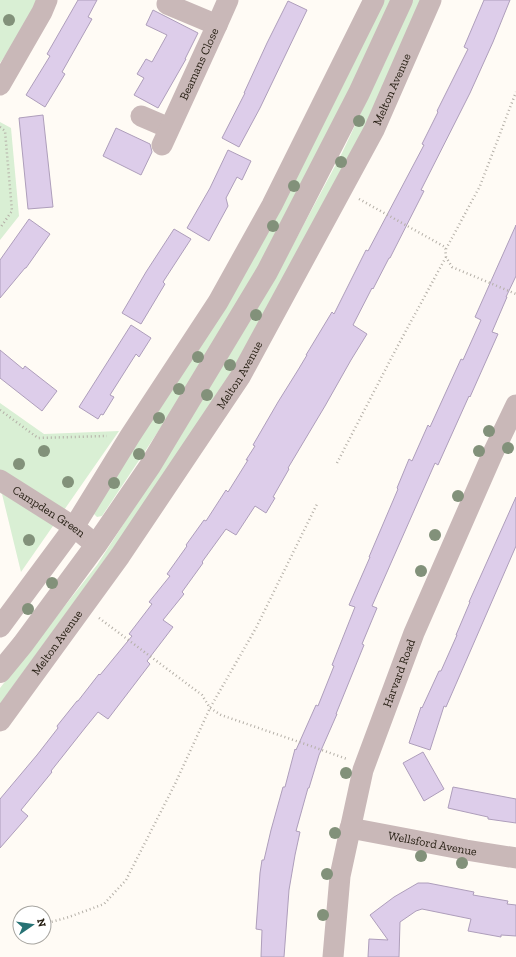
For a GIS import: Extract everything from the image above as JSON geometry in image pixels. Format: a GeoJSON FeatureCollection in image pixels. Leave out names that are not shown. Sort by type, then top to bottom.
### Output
{"type":"FeatureCollection","features":[{"type":"Feature","properties":{"kind":"street"},"geometry":{"type":"LineString","coordinates":[[0,85],[42,12],[47,0]]}},
{"type":"Feature","properties":{"kind":"street","name":"Beamans Close"},"geometry":{"type":"LineString","coordinates":[[141,116],[165,136],[228,0]]}},
{"type":"Feature","properties":{"kind":"street"},"geometry":{"type":"LineString","coordinates":[[0,626],[74,527],[130,436],[218,302],[272,205],[374,0]]}},
{"type":"Feature","properties":{"kind":"street"},"geometry":{"type":"LineString","coordinates":[[0,672],[23,644],[96,545],[150,466],[268,272],[345,121],[402,0]]}},
{"type":"Feature","properties":{"kind":"street","name":"Melton Avenue"},"geometry":{"type":"LineString","coordinates":[[0,721],[120,556],[240,377],[374,130],[431,0]]}},
{"type":"Feature","properties":{"kind":"street"},"geometry":{"type":"LineString","coordinates":[[167,4],[217,25]]}},
{"type":"Feature","properties":{"kind":"street","name":"Harvard Road"},"geometry":{"type":"LineString","coordinates":[[333,957],[340,876],[364,766],[414,633],[489,462],[516,405]]}},
{"type":"Feature","properties":{"kind":"street","name":"Campden Green"},"geometry":{"type":"LineString","coordinates":[[0,480],[74,527],[96,545]]}},
{"type":"Feature","properties":{"kind":"street","name":"Wellsford Avenue"},"geometry":{"type":"LineString","coordinates":[[350,828],[516,858]]}},
{"type":"Feature","properties":{"kind":"path"},"geometry":{"type":"LineString","coordinates":[[445,250],[480,186],[516,92]]}},
{"type":"Feature","properties":{"kind":"path"},"geometry":{"type":"LineString","coordinates":[[0,127],[5,131],[12,211],[0,228]]}},
{"type":"Feature","properties":{"kind":"path"},"geometry":{"type":"LineString","coordinates":[[342,189],[445,247],[446,257],[452,267],[516,294]]}},
{"type":"Feature","properties":{"kind":"path"},"geometry":{"type":"LineString","coordinates":[[337,463],[446,257]]}},
{"type":"Feature","properties":{"kind":"path"},"geometry":{"type":"LineString","coordinates":[[0,410],[38,438],[130,436]]}},
{"type":"Feature","properties":{"kind":"path"},"geometry":{"type":"LineString","coordinates":[[52,922],[104,904],[126,880],[175,784],[210,708],[256,628],[317,504]]}},
{"type":"Feature","properties":{"kind":"path"},"geometry":{"type":"LineString","coordinates":[[83,606],[202,695],[210,708],[221,716],[305,744],[364,766]]}},
{"type":"Feature","properties":{"kind":"green space"},"geometry":{"type":"Polygon","coordinates":[[[0,0],[41,0],[36,11],[0,63],[0,0]]]}},
{"type":"Feature","properties":{"kind":"green space"},"geometry":{"type":"Polygon","coordinates":[[[378,0],[392,0],[331,132],[272,243],[189,385],[102,516],[97,517],[93,513],[378,0]]]}},
{"type":"Feature","properties":{"kind":"green space"},"geometry":{"type":"Polygon","coordinates":[[[413,0],[425,0],[374,114],[239,361],[185,449],[0,704],[0,688],[97,565],[176,443],[273,282],[342,153],[413,0]]]}},
{"type":"Feature","properties":{"kind":"green space"},"geometry":{"type":"Polygon","coordinates":[[[0,122],[11,128],[19,216],[0,240],[0,122]]]}},
{"type":"Feature","properties":{"kind":"green space"},"geometry":{"type":"Polygon","coordinates":[[[0,403],[44,434],[119,431],[21,572],[2,494],[0,493],[0,403]]]}},
{"type":"Feature","properties":{"kind":"building"},"geometry":{"type":"Polygon","coordinates":[[[78,0],[97,0],[88,17],[92,19],[62,72],[65,74],[45,107],[26,95],[50,56],[47,54],[78,0]]]}},
{"type":"Feature","properties":{"kind":"building"},"geometry":{"type":"Polygon","coordinates":[[[484,0],[510,0],[470,93],[421,190],[424,191],[390,258],[373,289],[372,288],[353,325],[367,334],[288,468],[289,469],[273,497],[275,498],[266,513],[255,506],[236,535],[226,529],[182,592],[184,594],[163,620],[173,627],[147,661],[150,664],[108,719],[98,712],[21,810],[28,816],[0,848],[0,799],[37,755],[77,701],[132,636],[129,634],[152,604],[149,602],[170,576],[167,574],[187,546],[186,545],[204,520],[206,521],[226,490],[228,492],[248,460],[246,460],[255,446],[253,445],[278,402],[332,312],[334,314],[366,250],[368,251],[424,145],[422,144],[438,112],[437,111],[468,49],[464,47],[484,0]]]}},
{"type":"Feature","properties":{"kind":"building"},"geometry":{"type":"Polygon","coordinates":[[[288,1],[307,10],[260,108],[239,147],[222,138],[288,1]]]}},
{"type":"Feature","properties":{"kind":"building"},"geometry":{"type":"Polygon","coordinates":[[[153,10],[198,33],[186,59],[158,108],[134,95],[144,78],[137,74],[146,59],[152,62],[167,35],[146,25],[153,10]]]}},
{"type":"Feature","properties":{"kind":"building"},"geometry":{"type":"Polygon","coordinates":[[[43,115],[53,207],[28,209],[19,118],[43,115]]]}},
{"type":"Feature","properties":{"kind":"building"},"geometry":{"type":"Polygon","coordinates":[[[116,128],[150,144],[152,152],[141,175],[103,156],[116,128]]]}},
{"type":"Feature","properties":{"kind":"building"},"geometry":{"type":"Polygon","coordinates":[[[228,150],[251,161],[242,180],[237,177],[226,198],[228,206],[209,241],[187,228],[210,188],[228,150]]]}},
{"type":"Feature","properties":{"kind":"building"},"geometry":{"type":"Polygon","coordinates":[[[29,219],[50,234],[26,268],[0,298],[0,260],[29,219]]]}},
{"type":"Feature","properties":{"kind":"building"},"geometry":{"type":"Polygon","coordinates":[[[516,225],[516,276],[492,332],[498,334],[438,465],[435,463],[372,606],[377,608],[362,644],[364,645],[319,755],[308,788],[296,831],[300,832],[289,890],[284,957],[261,957],[262,930],[256,929],[262,860],[264,860],[283,787],[285,787],[295,749],[296,750],[316,705],[318,706],[334,666],[332,665],[355,607],[349,605],[398,489],[397,488],[409,459],[412,461],[428,425],[430,427],[461,359],[463,360],[481,320],[475,317],[516,225]]]}},
{"type":"Feature","properties":{"kind":"building"},"geometry":{"type":"Polygon","coordinates":[[[174,229],[191,239],[163,282],[165,284],[141,324],[122,313],[174,229]]]}},
{"type":"Feature","properties":{"kind":"building"},"geometry":{"type":"Polygon","coordinates":[[[131,325],[151,338],[139,357],[136,354],[110,395],[114,397],[103,415],[101,414],[98,419],[79,407],[131,325]]]}},
{"type":"Feature","properties":{"kind":"building"},"geometry":{"type":"Polygon","coordinates":[[[0,350],[23,369],[25,366],[57,391],[42,411],[0,378],[0,350]]]}},
{"type":"Feature","properties":{"kind":"building"},"geometry":{"type":"Polygon","coordinates":[[[516,497],[516,546],[446,707],[444,706],[430,750],[409,743],[421,707],[422,708],[439,671],[441,671],[457,635],[469,602],[516,497]]]}},
{"type":"Feature","properties":{"kind":"building"},"geometry":{"type":"Polygon","coordinates":[[[423,752],[444,789],[424,801],[403,763],[423,752]]]}},
{"type":"Feature","properties":{"kind":"building"},"geometry":{"type":"Polygon","coordinates":[[[453,787],[516,799],[516,823],[488,819],[488,817],[448,808],[453,787]]]}},
{"type":"Feature","properties":{"kind":"building"},"geometry":{"type":"Polygon","coordinates":[[[418,883],[428,883],[474,892],[473,895],[508,901],[507,904],[516,905],[516,936],[501,935],[501,937],[468,931],[471,919],[422,909],[416,911],[400,922],[399,957],[368,957],[369,939],[388,940],[370,915],[394,897],[418,883]]]}}]}
